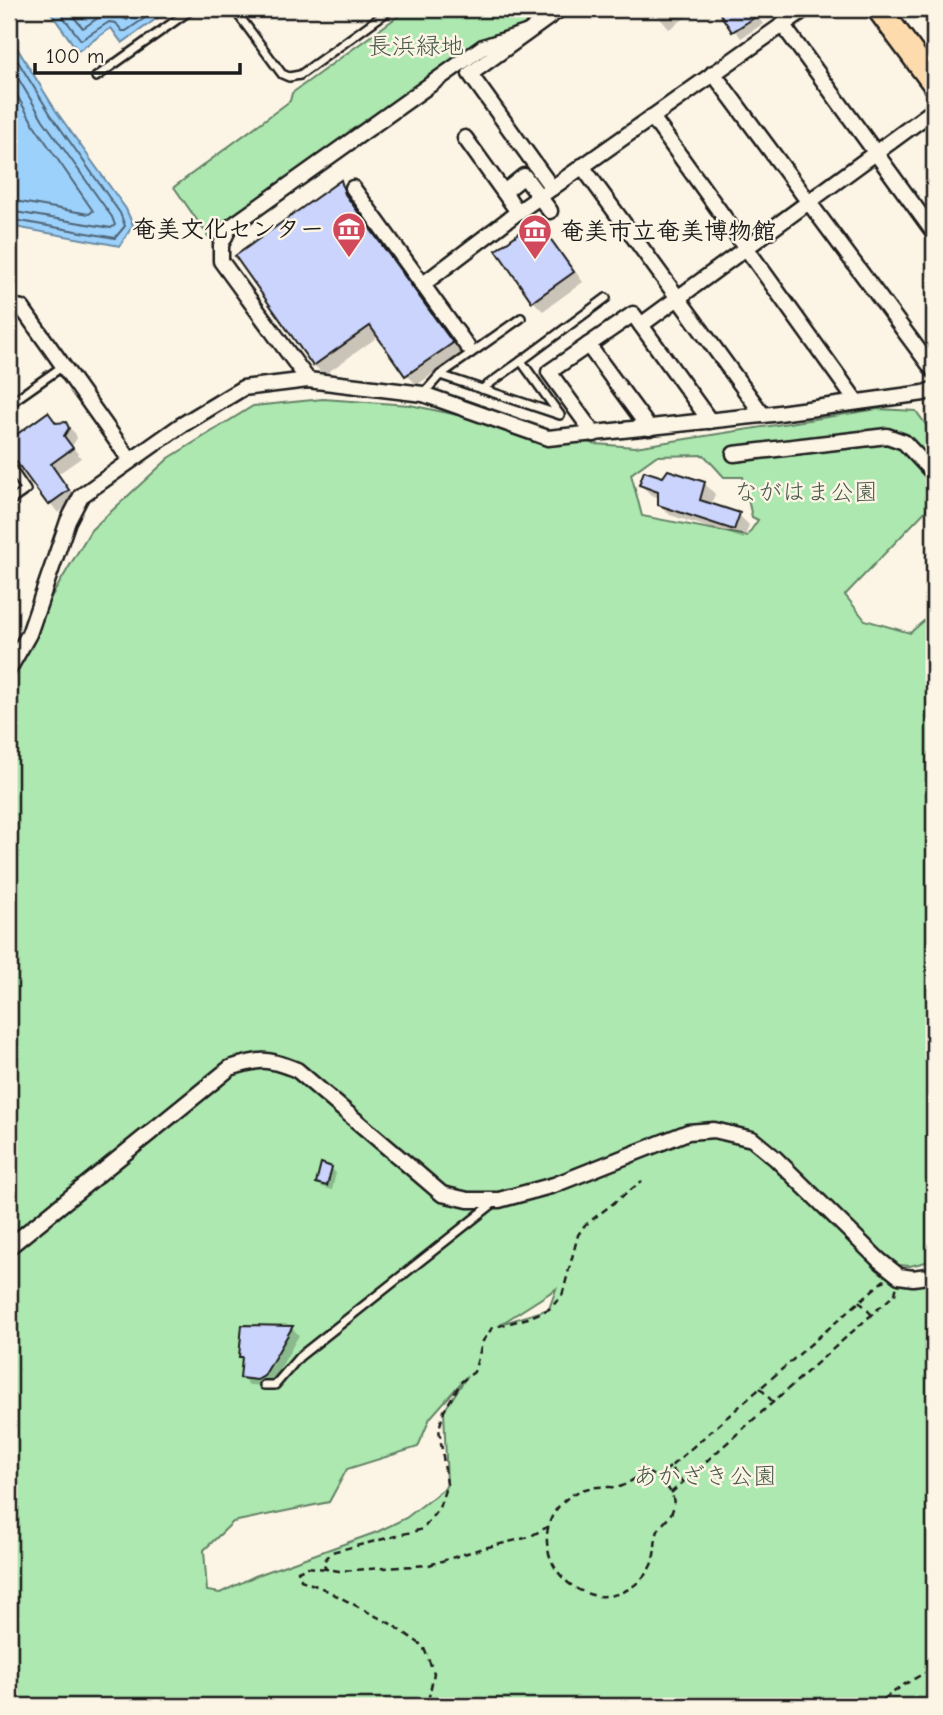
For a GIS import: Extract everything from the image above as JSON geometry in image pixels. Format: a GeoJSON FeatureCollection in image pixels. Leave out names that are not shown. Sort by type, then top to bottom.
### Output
{"type":"FeatureCollection","features":[{"type":"Feature","properties":{"kind":"main road"},"geometry":{"type":"LineString","coordinates":[[879,9],[934,83]]}},
{"type":"Feature","properties":{"kind":"street"},"geometry":{"type":"LineString","coordinates":[[552,188],[470,74],[560,9]]}},
{"type":"Feature","properties":{"kind":"street"},"geometry":{"type":"LineString","coordinates":[[422,285],[582,166],[804,9]]}},
{"type":"Feature","properties":{"kind":"street"},"geometry":{"type":"LineString","coordinates":[[782,24],[934,233]]}},
{"type":"Feature","properties":{"kind":"street"},"geometry":{"type":"LineString","coordinates":[[308,380],[221,261],[221,244],[229,228],[484,47],[526,33]]}},
{"type":"Feature","properties":{"kind":"street"},"geometry":{"type":"LineString","coordinates":[[713,73],[934,371]]}},
{"type":"Feature","properties":{"kind":"street"},"geometry":{"type":"LineString","coordinates":[[641,325],[934,110]]}},
{"type":"Feature","properties":{"kind":"street"},"geometry":{"type":"LineString","coordinates":[[652,117],[856,401]]}},
{"type":"Feature","properties":{"kind":"street"},"geometry":{"type":"LineString","coordinates":[[465,138],[519,212]]}},
{"type":"Feature","properties":{"kind":"street"},"geometry":{"type":"LineString","coordinates":[[582,166],[763,415]]}},
{"type":"Feature","properties":{"kind":"street"},"geometry":{"type":"LineString","coordinates":[[504,192],[524,176],[550,211]]}},
{"type":"Feature","properties":{"kind":"street"},"geometry":{"type":"LineString","coordinates":[[353,188],[467,346]]}},
{"type":"Feature","properties":{"kind":"street"},"geometry":{"type":"LineString","coordinates":[[9,305],[22,307],[130,460]]}},
{"type":"Feature","properties":{"kind":"street"},"geometry":{"type":"LineString","coordinates":[[594,434],[549,372],[633,314],[710,421]]}},
{"type":"Feature","properties":{"kind":"street"},"geometry":{"type":"LineString","coordinates":[[588,345],[649,428]]}},
{"type":"Feature","properties":{"kind":"street"},"geometry":{"type":"LineString","coordinates":[[9,669],[29,634],[68,521],[81,496],[130,460],[243,388],[308,380],[423,394],[548,438],[763,415],[924,393],[934,389]]}},
{"type":"Feature","properties":{"kind":"street"},"geometry":{"type":"LineString","coordinates":[[734,454],[887,436],[904,442],[934,474]]}},
{"type":"Feature","properties":{"kind":"street"},"geometry":{"type":"LineString","coordinates":[[9,1247],[230,1068],[251,1061],[270,1060],[297,1070],[442,1194],[468,1200],[499,1200],[554,1185],[688,1132],[714,1130],[752,1139],[775,1158],[878,1260],[899,1276],[934,1275]]}},
{"type":"Feature","properties":{"kind":"lane"},"geometry":{"type":"LineString","coordinates":[[96,78],[192,9]]}},
{"type":"Feature","properties":{"kind":"lane"},"geometry":{"type":"LineString","coordinates":[[234,9],[282,74],[289,77],[300,75],[389,9]]}},
{"type":"Feature","properties":{"kind":"lane"},"geometry":{"type":"LineString","coordinates":[[482,389],[606,298]]}},
{"type":"Feature","properties":{"kind":"lane"},"geometry":{"type":"LineString","coordinates":[[423,394],[440,375],[521,318]]}},
{"type":"Feature","properties":{"kind":"lane"},"geometry":{"type":"LineString","coordinates":[[440,375],[560,415],[521,361]]}},
{"type":"Feature","properties":{"kind":"lane"},"geometry":{"type":"LineString","coordinates":[[9,404],[63,366]]}},
{"type":"Feature","properties":{"kind":"lane"},"geometry":{"type":"LineString","coordinates":[[9,465],[26,490],[9,502]]}},
{"type":"Feature","properties":{"kind":"lane"},"geometry":{"type":"LineString","coordinates":[[264,1385],[275,1385],[299,1357],[499,1200]]}},
{"type":"Feature","properties":{"kind":"path"},"geometry":{"type":"LineString","coordinates":[[326,1569],[323,1562],[332,1552],[423,1529],[439,1508],[447,1484],[439,1429],[444,1410],[461,1382],[474,1372],[483,1341],[492,1328],[549,1309],[562,1296],[584,1226],[642,1181]]}},
{"type":"Feature","properties":{"kind":"path"},"geometry":{"type":"LineString","coordinates":[[657,1478],[859,1301],[883,1281],[899,1276],[895,1294],[671,1493]]}},
{"type":"Feature","properties":{"kind":"path"},"geometry":{"type":"LineString","coordinates":[[859,1301],[872,1315]]}},
{"type":"Feature","properties":{"kind":"path"},"geometry":{"type":"LineString","coordinates":[[760,1388],[773,1402]]}},
{"type":"Feature","properties":{"kind":"path"},"geometry":{"type":"LineString","coordinates":[[670,1467],[683,1482]]}},
{"type":"Feature","properties":{"kind":"path"},"geometry":{"type":"LineString","coordinates":[[647,1472],[671,1493],[674,1499],[672,1513],[657,1532],[652,1565],[642,1579],[628,1590],[612,1595],[594,1596],[576,1590],[561,1579],[551,1563],[547,1544],[549,1526],[558,1509],[571,1496],[588,1488],[618,1488],[635,1476],[647,1472]]}},
{"type":"Feature","properties":{"kind":"path"},"geometry":{"type":"LineString","coordinates":[[427,1706],[434,1673],[423,1646],[393,1625],[301,1580],[298,1571],[307,1567],[340,1571],[429,1565],[530,1537],[549,1526]]}},
{"type":"Feature","properties":{"kind":"path"},"geometry":{"type":"LineString","coordinates":[[874,1706],[930,1670],[934,1661]]}},
{"type":"Feature","properties":{"kind":"green space","name":"長浜緑地"},"geometry":{"type":"Polygon","coordinates":[[[408,9],[553,9],[525,29],[480,43],[208,236],[174,187],[290,101],[292,93],[408,9]]]}},
{"type":"Feature","properties":{"kind":"green space"},"geometry":{"type":"Polygon","coordinates":[[[323,399],[410,405],[595,444],[635,447],[878,409],[916,411],[934,436],[934,505],[929,507],[845,595],[865,620],[910,633],[934,612],[934,1260],[910,1266],[898,1265],[913,1278],[934,1274],[934,1706],[9,1706],[9,668],[91,530],[169,458],[253,406],[323,399]],[[880,429],[816,438],[808,452],[884,444],[880,429]],[[704,455],[656,456],[631,474],[642,516],[747,536],[758,520],[752,517],[743,477],[724,477],[704,455]],[[556,1289],[501,1324],[549,1309],[556,1289]],[[467,1376],[430,1418],[418,1447],[347,1469],[329,1502],[233,1522],[204,1550],[207,1591],[220,1593],[255,1576],[377,1532],[406,1518],[445,1488],[444,1411],[467,1376]]]}},
{"type":"Feature","properties":{"kind":"water"},"geometry":{"type":"Polygon","coordinates":[[[48,9],[170,9],[122,43],[111,28],[78,51],[48,9]]]}},
{"type":"Feature","properties":{"kind":"water"},"geometry":{"type":"Polygon","coordinates":[[[9,35],[56,111],[126,209],[133,225],[120,246],[9,226],[9,35]]]}},
{"type":"Feature","properties":{"kind":"building"},"geometry":{"type":"Polygon","coordinates":[[[717,9],[752,9],[757,16],[732,32],[717,9]]]}},
{"type":"Feature","properties":{"kind":"building"},"geometry":{"type":"Polygon","coordinates":[[[341,180],[345,194],[453,343],[405,376],[370,326],[313,366],[235,256],[341,180]]]}},
{"type":"Feature","properties":{"kind":"building","name":"奄美市立奄美博物館"},"geometry":{"type":"Polygon","coordinates":[[[537,220],[574,272],[532,302],[496,250],[537,220]]]}},
{"type":"Feature","properties":{"kind":"building"},"geometry":{"type":"Polygon","coordinates":[[[48,412],[56,423],[66,422],[69,428],[64,436],[73,448],[51,464],[69,490],[48,505],[9,452],[9,440],[48,412]]]}},
{"type":"Feature","properties":{"kind":"building"},"geometry":{"type":"Polygon","coordinates":[[[668,470],[705,482],[700,500],[740,513],[734,530],[658,505],[658,492],[639,485],[644,471],[663,477],[668,470]]]}},
{"type":"Feature","properties":{"kind":"building"},"geometry":{"type":"Polygon","coordinates":[[[321,1163],[332,1167],[327,1186],[316,1183],[321,1163]]]}},
{"type":"Feature","properties":{"kind":"building"},"geometry":{"type":"Polygon","coordinates":[[[242,1325],[293,1326],[264,1376],[257,1380],[240,1378],[242,1325]]]}},
{"type":"Feature","properties":{"kind":"place","name":"奄美文化センター"},"geometry":{"type":"Point","coordinates":[349,259]}},
{"type":"Feature","properties":{"kind":"place","name":"奄美市立奄美博物館"},"geometry":{"type":"Point","coordinates":[535,261]}},
{"type":"Feature","properties":{"kind":"park label","name":"ながはま公園"},"geometry":{"type":"Point","coordinates":[806,492]}},
{"type":"Feature","properties":{"kind":"park label","name":"あかざき公園"},"geometry":{"type":"Point","coordinates":[705,1476]}}]}
